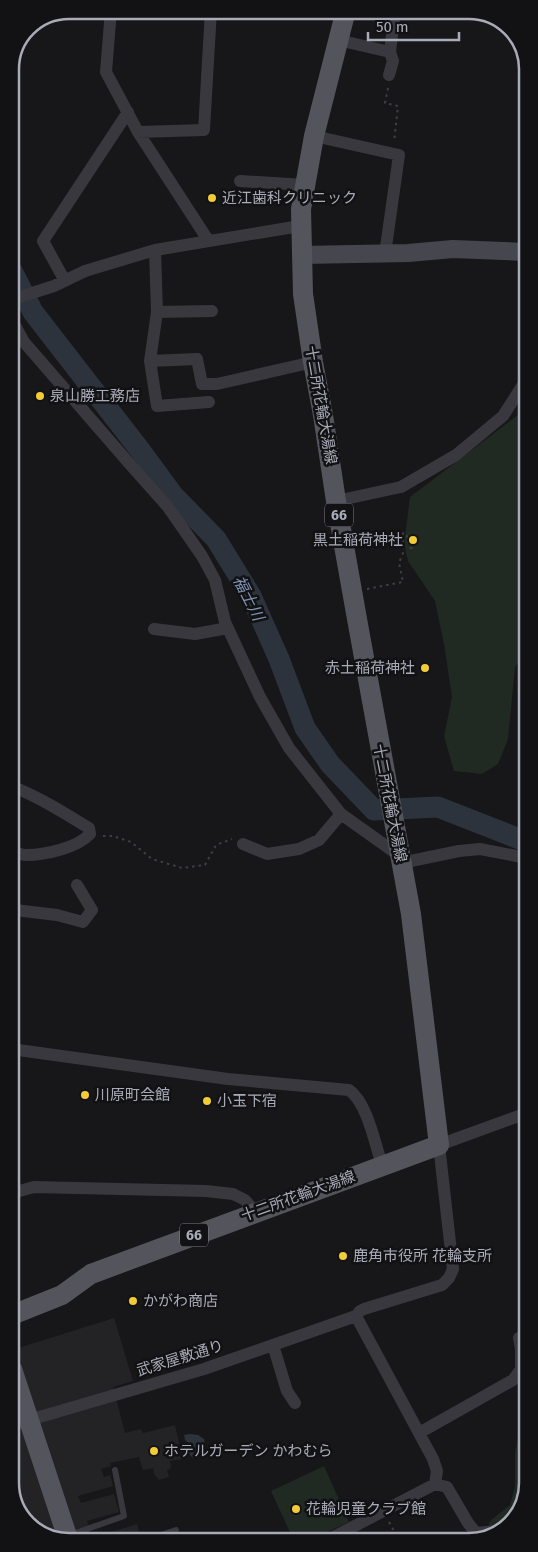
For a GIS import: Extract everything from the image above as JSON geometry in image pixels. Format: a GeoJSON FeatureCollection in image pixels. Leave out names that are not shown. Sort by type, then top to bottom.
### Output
{"type":"FeatureCollection","features":[{"type":"Feature","properties":{"kind":"main road","name":"十二所花輪大湯線"},"geometry":{"type":"LineString","coordinates":[[19,1312],[62,1295],[91,1274],[439,1145],[411,914],[384,774],[336,501],[324,415],[313,362],[303,294],[300,209],[314,136],[344,19]]}},
{"type":"Feature","properties":{"kind":"main road"},"geometry":{"type":"LineString","coordinates":[[20,1422],[66,1533]]}},
{"type":"Feature","properties":{"kind":"street"},"geometry":{"type":"LineString","coordinates":[[109,19],[106,72],[138,132],[208,240]]}},
{"type":"Feature","properties":{"kind":"street"},"geometry":{"type":"LineString","coordinates":[[138,132],[204,130],[210,19]]}},
{"type":"Feature","properties":{"kind":"street"},"geometry":{"type":"LineString","coordinates":[[389,76],[393,61],[390,52],[395,19]]}},
{"type":"Feature","properties":{"kind":"street"},"geometry":{"type":"LineString","coordinates":[[338,40],[390,52]]}},
{"type":"Feature","properties":{"kind":"street"},"geometry":{"type":"LineString","coordinates":[[60,283],[43,241],[128,112]]}},
{"type":"Feature","properties":{"kind":"street"},"geometry":{"type":"LineString","coordinates":[[314,136],[399,155],[385,254]]}},
{"type":"Feature","properties":{"kind":"street"},"geometry":{"type":"LineString","coordinates":[[240,181],[305,185]]}},
{"type":"Feature","properties":{"kind":"street"},"geometry":{"type":"LineString","coordinates":[[19,297],[60,283],[86,271],[155,250],[300,226]]}},
{"type":"Feature","properties":{"kind":"street"},"geometry":{"type":"LineString","coordinates":[[301,254],[385,254],[453,249],[519,252]]}},
{"type":"Feature","properties":{"kind":"street"},"geometry":{"type":"LineString","coordinates":[[155,250],[157,312],[150,360],[157,406],[209,402]]}},
{"type":"Feature","properties":{"kind":"street"},"geometry":{"type":"LineString","coordinates":[[157,312],[212,311]]}},
{"type":"Feature","properties":{"kind":"street"},"geometry":{"type":"LineString","coordinates":[[19,333],[24,342],[168,507],[202,556],[214,580],[228,628],[260,697],[289,748],[341,814],[400,859],[480,849],[519,856]]}},
{"type":"Feature","properties":{"kind":"street"},"geometry":{"type":"LineString","coordinates":[[150,360],[197,359],[202,384],[217,384],[313,362]]}},
{"type":"Feature","properties":{"kind":"street"},"geometry":{"type":"LineString","coordinates":[[336,501],[401,487],[456,455],[503,416],[519,391]]}},
{"type":"Feature","properties":{"kind":"street"},"geometry":{"type":"LineString","coordinates":[[154,629],[195,634],[228,628]]}},
{"type":"Feature","properties":{"kind":"street"},"geometry":{"type":"LineString","coordinates":[[19,789],[56,806],[89,828],[90,834],[84,840],[54,852],[25,855],[19,853]]}},
{"type":"Feature","properties":{"kind":"street"},"geometry":{"type":"LineString","coordinates":[[243,844],[267,854],[300,849],[319,840],[341,814]]}},
{"type":"Feature","properties":{"kind":"street"},"geometry":{"type":"LineString","coordinates":[[19,910],[57,914],[83,922],[92,910],[77,884]]}},
{"type":"Feature","properties":{"kind":"street"},"geometry":{"type":"LineString","coordinates":[[19,1050],[228,1079],[349,1090],[355,1094],[362,1104],[382,1166]]}},
{"type":"Feature","properties":{"kind":"street"},"geometry":{"type":"LineString","coordinates":[[439,1145],[519,1116]]}},
{"type":"Feature","properties":{"kind":"street","name":"武家屋敷通り"},"geometry":{"type":"LineString","coordinates":[[20,1422],[163,1382],[356,1316],[364,1309],[442,1285],[449,1278],[453,1269],[439,1145]]}},
{"type":"Feature","properties":{"kind":"street"},"geometry":{"type":"LineString","coordinates":[[19,1191],[34,1187],[206,1191],[240,1196],[246,1200],[255,1212]]}},
{"type":"Feature","properties":{"kind":"street"},"geometry":{"type":"LineString","coordinates":[[356,1316],[433,1459],[437,1471],[435,1484]]}},
{"type":"Feature","properties":{"kind":"street"},"geometry":{"type":"LineString","coordinates":[[273,1345],[287,1390],[295,1403]]}},
{"type":"Feature","properties":{"kind":"street"},"geometry":{"type":"LineString","coordinates":[[419,1433],[513,1380],[519,1372]]}},
{"type":"Feature","properties":{"kind":"street"},"geometry":{"type":"LineString","coordinates":[[341,1533],[435,1484],[447,1487],[476,1533]]}},
{"type":"Feature","properties":{"kind":"lane"},"geometry":{"type":"LineString","coordinates":[[83,1533],[124,1516],[115,1470]]}},
{"type":"Feature","properties":{"kind":"lane"},"geometry":{"type":"LineString","coordinates":[[167,1533],[176,1530]]}},
{"type":"Feature","properties":{"kind":"path"},"geometry":{"type":"LineString","coordinates":[[389,76],[385,103],[398,106],[393,154]]}},
{"type":"Feature","properties":{"kind":"path"},"geometry":{"type":"LineString","coordinates":[[352,592],[403,582],[399,563],[403,553],[403,533],[407,536],[410,548],[412,548],[413,544]]}},
{"type":"Feature","properties":{"kind":"path"},"geometry":{"type":"LineString","coordinates":[[84,840],[98,836],[113,836],[130,842],[152,860],[182,868],[205,865],[216,845],[226,841],[233,839],[243,844]]}},
{"type":"Feature","properties":{"kind":"path"},"geometry":{"type":"LineString","coordinates":[[383,1511],[395,1533]]}},
{"type":"Feature","properties":{"kind":"shaded area"},"geometry":{"type":"Polygon","coordinates":[[[519,414],[519,662],[515,667],[508,739],[498,764],[482,774],[454,771],[444,736],[452,697],[435,601],[408,561],[404,544],[410,497],[519,414]]]}},
{"type":"Feature","properties":{"kind":"shaded area"},"geometry":{"type":"Polygon","coordinates":[[[114,1318],[133,1381],[113,1387],[125,1433],[141,1429],[143,1433],[175,1425],[183,1459],[170,1461],[170,1469],[167,1470],[169,1477],[159,1480],[154,1474],[153,1468],[143,1470],[139,1457],[110,1463],[111,1466],[101,1469],[104,1477],[110,1475],[113,1486],[78,1496],[81,1503],[114,1494],[119,1512],[87,1521],[91,1533],[72,1533],[19,1371],[19,1348],[114,1318]]]}},
{"type":"Feature","properties":{"kind":"shaded area"},"geometry":{"type":"Polygon","coordinates":[[[19,1406],[58,1532],[44,1527],[36,1521],[27,1511],[20,1496],[19,1406]]]}},
{"type":"Feature","properties":{"kind":"shaded area"},"geometry":{"type":"Polygon","coordinates":[[[519,1431],[519,1490],[517,1499],[505,1519],[487,1530],[490,1521],[510,1505],[515,1487],[515,1453],[519,1431]]]}},
{"type":"Feature","properties":{"kind":"shaded area"},"geometry":{"type":"Polygon","coordinates":[[[184,1435],[198,1435],[204,1439],[205,1445],[200,1457],[193,1458],[189,1454],[190,1444],[185,1440],[184,1435]]]}},
{"type":"Feature","properties":{"kind":"shaded area"},"geometry":{"type":"Polygon","coordinates":[[[324,1466],[349,1522],[325,1533],[290,1533],[271,1491],[324,1466]]]}},
{"type":"Feature","properties":{"kind":"shaded area"},"geometry":{"type":"Polygon","coordinates":[[[137,1524],[140,1533],[108,1533],[137,1524]]]}},
{"type":"Feature","properties":{"kind":"waterway","name":"福士川"},"geometry":{"type":"LineString","coordinates":[[19,285],[33,312],[173,495],[216,539],[251,596],[279,659],[305,728],[330,764],[374,810],[438,807],[519,839]]}},
{"type":"Feature","properties":{"kind":"place","name":"近江歯科クリニック"},"geometry":{"type":"Point","coordinates":[212,198]}},
{"type":"Feature","properties":{"kind":"place","name":"泉山勝工務店"},"geometry":{"type":"Point","coordinates":[40,396]}},
{"type":"Feature","properties":{"kind":"place","name":"黒土稲荷神社"},"geometry":{"type":"Point","coordinates":[413,540]}},
{"type":"Feature","properties":{"kind":"place","name":"赤土稲荷神社"},"geometry":{"type":"Point","coordinates":[425,668]}},
{"type":"Feature","properties":{"kind":"place","name":"川原町会館"},"geometry":{"type":"Point","coordinates":[85,1095]}},
{"type":"Feature","properties":{"kind":"place","name":"小玉下宿"},"geometry":{"type":"Point","coordinates":[207,1101]}},
{"type":"Feature","properties":{"kind":"place","name":"鹿角市役所 花輪支所"},"geometry":{"type":"Point","coordinates":[343,1256]}},
{"type":"Feature","properties":{"kind":"place","name":"かがわ商店"},"geometry":{"type":"Point","coordinates":[133,1301]}},
{"type":"Feature","properties":{"kind":"place","name":"ホテルガーデン かわむら"},"geometry":{"type":"Point","coordinates":[154,1451]}},
{"type":"Feature","properties":{"kind":"place","name":"花輪児童クラブ館"},"geometry":{"type":"Point","coordinates":[296,1509]}}]}
